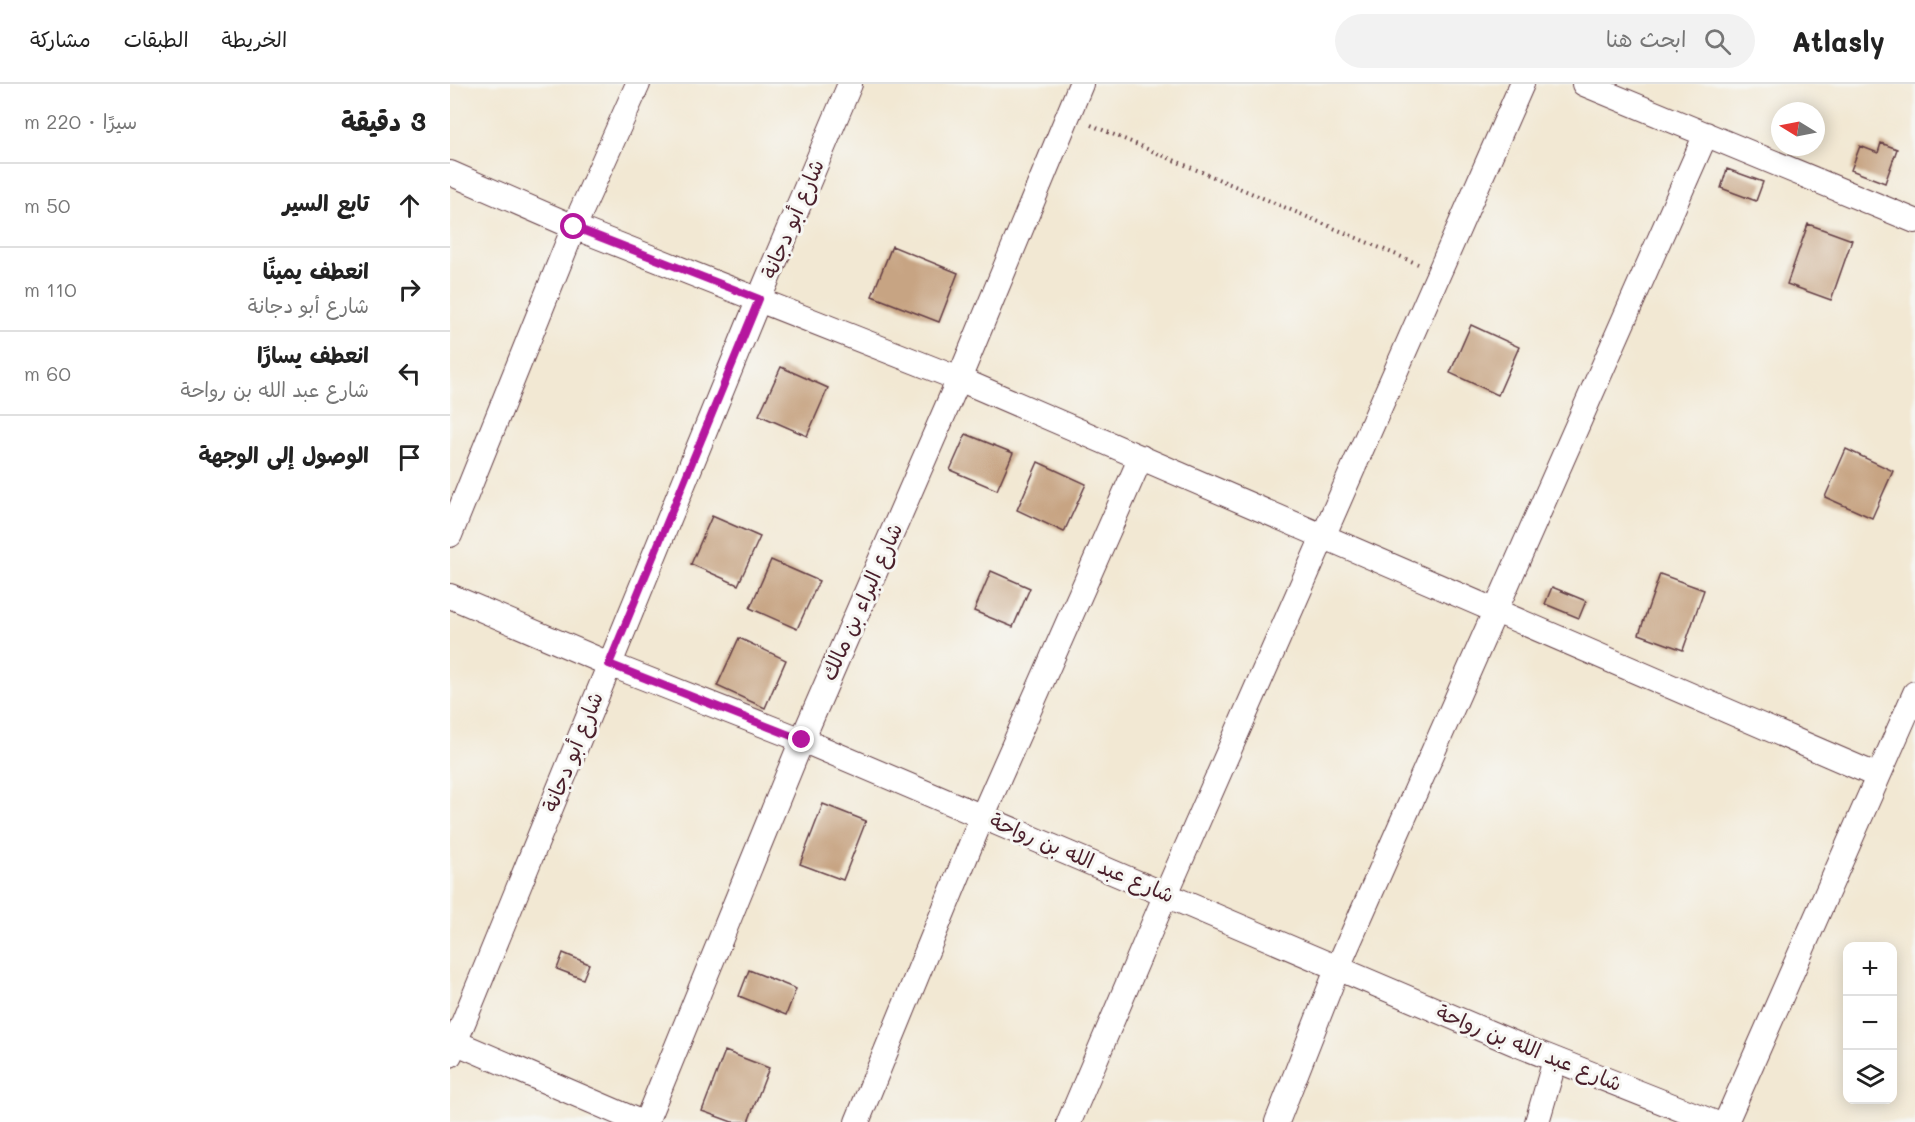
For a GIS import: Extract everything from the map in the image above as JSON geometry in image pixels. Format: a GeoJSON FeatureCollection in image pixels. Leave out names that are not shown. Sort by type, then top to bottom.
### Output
{"type":"FeatureCollection","features":[{"type":"Feature","properties":{"kind":"street"},"geometry":{"type":"LineString","coordinates":[[450,535],[574,227],[638,84]]}},
{"type":"Feature","properties":{"kind":"street","name":"شارع أبو دجانة"},"geometry":{"type":"LineString","coordinates":[[452,1046],[759,299],[850,84]]}},
{"type":"Feature","properties":{"kind":"street","name":"شارع البراء بن مالك"},"geometry":{"type":"LineString","coordinates":[[646,1122],[802,740],[959,379],[1081,84]]}},
{"type":"Feature","properties":{"kind":"street"},"geometry":{"type":"LineString","coordinates":[[1069,1122],[1166,894],[1522,84]]}},
{"type":"Feature","properties":{"kind":"street"},"geometry":{"type":"LineString","coordinates":[[1584,84],[1915,221]]}},
{"type":"Feature","properties":{"kind":"street"},"geometry":{"type":"LineString","coordinates":[[1277,1122],[1338,967],[1706,134]]}},
{"type":"Feature","properties":{"kind":"street"},"geometry":{"type":"LineString","coordinates":[[450,173],[574,227],[959,379],[1878,776]]}},
{"type":"Feature","properties":{"kind":"street"},"geometry":{"type":"LineString","coordinates":[[857,1122],[982,817],[1141,457]]}},
{"type":"Feature","properties":{"kind":"street","name":"شارع عبد الله بن رواحة"},"geometry":{"type":"LineString","coordinates":[[450,596],[609,664],[802,740],[1555,1060],[1713,1122]]}},
{"type":"Feature","properties":{"kind":"street"},"geometry":{"type":"LineString","coordinates":[[1726,1122],[1915,693]]}},
{"type":"Feature","properties":{"kind":"street"},"geometry":{"type":"LineString","coordinates":[[452,1046],[640,1122]]}},
{"type":"Feature","properties":{"kind":"street"},"geometry":{"type":"LineString","coordinates":[[1537,1122],[1555,1060]]}},
{"type":"Feature","properties":{"kind":"path"},"geometry":{"type":"LineString","coordinates":[[1068,115],[1439,273]]}},
{"type":"Feature","properties":{"kind":"building"},"geometry":{"type":"Polygon","coordinates":[[[1881,143],[1897,149],[1885,183],[1851,170],[1860,146],[1878,153],[1881,143]]]}},
{"type":"Feature","properties":{"kind":"building"},"geometry":{"type":"Polygon","coordinates":[[[1727,169],[1763,182],[1756,201],[1721,188],[1727,169]]]}},
{"type":"Feature","properties":{"kind":"building"},"geometry":{"type":"Polygon","coordinates":[[[1808,224],[1852,240],[1831,300],[1787,284],[1808,224]]]}},
{"type":"Feature","properties":{"kind":"building"},"geometry":{"type":"Polygon","coordinates":[[[892,246],[958,273],[939,322],[872,296],[892,246]]]}},
{"type":"Feature","properties":{"kind":"building"},"geometry":{"type":"Polygon","coordinates":[[[1471,325],[1519,347],[1498,395],[1450,373],[1471,325]]]}},
{"type":"Feature","properties":{"kind":"building"},"geometry":{"type":"Polygon","coordinates":[[[781,367],[828,388],[807,436],[759,415],[781,367]]]}},
{"type":"Feature","properties":{"kind":"building"},"geometry":{"type":"Polygon","coordinates":[[[966,434],[1013,453],[997,490],[950,470],[966,434]]]}},
{"type":"Feature","properties":{"kind":"building"},"geometry":{"type":"Polygon","coordinates":[[[1846,449],[1893,471],[1872,518],[1825,497],[1846,449]]]}},
{"type":"Feature","properties":{"kind":"building"},"geometry":{"type":"Polygon","coordinates":[[[1038,462],[1086,484],[1064,532],[1017,510],[1038,462]]]}},
{"type":"Feature","properties":{"kind":"building"},"geometry":{"type":"Polygon","coordinates":[[[712,516],[760,537],[738,585],[691,564],[712,516]]]}},
{"type":"Feature","properties":{"kind":"building"},"geometry":{"type":"Polygon","coordinates":[[[771,560],[819,581],[797,629],[750,608],[771,560]]]}},
{"type":"Feature","properties":{"kind":"building"},"geometry":{"type":"Polygon","coordinates":[[[991,571],[1030,588],[1013,627],[974,611],[991,571]]]}},
{"type":"Feature","properties":{"kind":"building"},"geometry":{"type":"Polygon","coordinates":[[[1660,574],[1704,590],[1683,650],[1639,634],[1660,574]]]}},
{"type":"Feature","properties":{"kind":"building"},"geometry":{"type":"Polygon","coordinates":[[[1552,587],[1586,601],[1579,618],[1545,604],[1552,587]]]}},
{"type":"Feature","properties":{"kind":"building"},"geometry":{"type":"Polygon","coordinates":[[[739,638],[786,660],[765,708],[717,686],[739,638]]]}},
{"type":"Feature","properties":{"kind":"building"},"geometry":{"type":"Polygon","coordinates":[[[823,804],[866,821],[843,880],[800,864],[823,804]]]}},
{"type":"Feature","properties":{"kind":"building"},"geometry":{"type":"Polygon","coordinates":[[[563,953],[589,964],[583,979],[557,969],[563,953]]]}},
{"type":"Feature","properties":{"kind":"building"},"geometry":{"type":"Polygon","coordinates":[[[749,970],[796,989],[786,1015],[739,996],[749,970]]]}},
{"type":"Feature","properties":{"kind":"building"},"geometry":{"type":"Polygon","coordinates":[[[725,1051],[769,1068],[748,1122],[732,1122],[702,1111],[725,1051]]]}},
{"type":"Feature","properties":{"kind":"route"},"geometry":{"type":"LineString","coordinates":[[574,227],[759,299],[609,664],[802,740]]}}]}
